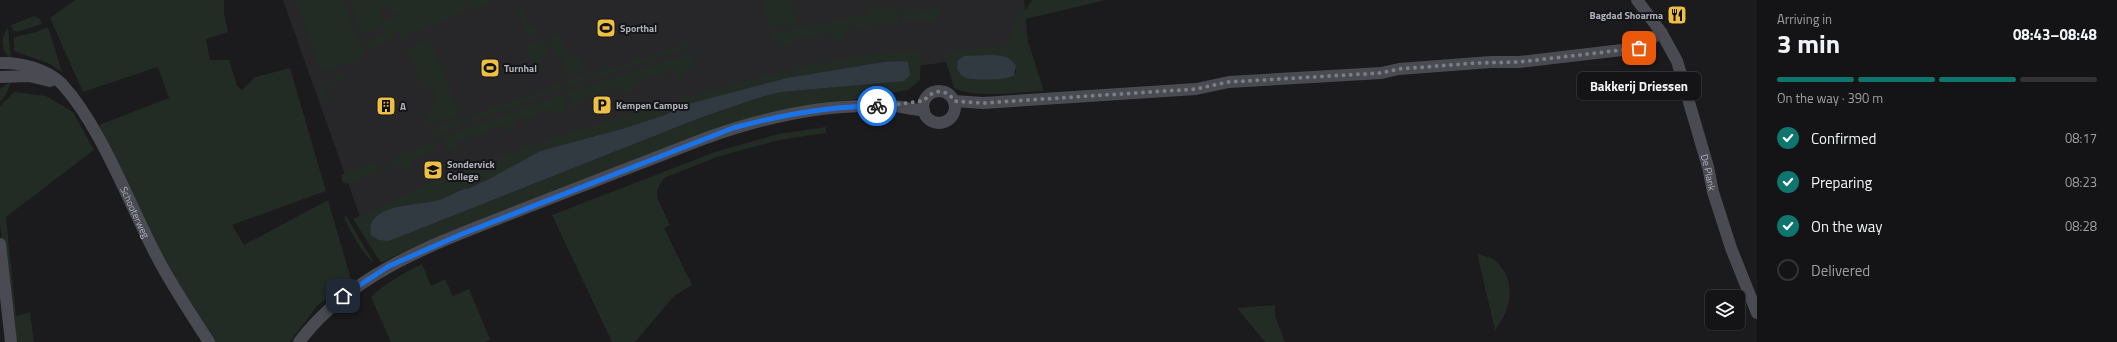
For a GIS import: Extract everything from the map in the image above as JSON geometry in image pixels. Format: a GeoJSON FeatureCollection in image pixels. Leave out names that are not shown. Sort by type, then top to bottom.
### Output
{"type":"FeatureCollection","features":[{"type":"Feature","properties":{"kind":"street","name":"De Plank"},"geometry":{"type":"LineString","coordinates":[[1637,0],[1661,32],[1677,61],[1708,167],[1713,192],[1731,248],[1757,313]]}},
{"type":"Feature","properties":{"kind":"street"},"geometry":{"type":"LineString","coordinates":[[955,106],[1196,89],[1229,82],[1380,73],[1399,69],[1491,62],[1519,62],[1639,48],[1661,32]]}},
{"type":"Feature","properties":{"kind":"street","name":"Schooterweg"},"geometry":{"type":"LineString","coordinates":[[0,63],[32,68],[47,74],[61,83],[91,126],[157,257],[187,309],[210,342]]}},
{"type":"Feature","properties":{"kind":"street"},"geometry":{"type":"LineString","coordinates":[[0,76],[29,76],[61,83]]}},
{"type":"Feature","properties":{"kind":"street"},"geometry":{"type":"LineString","coordinates":[[924,106],[932,93],[938,91],[948,94],[955,106]]}},
{"type":"Feature","properties":{"kind":"street"},"geometry":{"type":"LineString","coordinates":[[924,106],[930,120],[940,123],[950,119],[955,106]]}},
{"type":"Feature","properties":{"kind":"street"},"geometry":{"type":"LineString","coordinates":[[299,342],[310,328],[343,296],[374,274],[470,231],[733,128],[775,117],[812,110],[924,106]]}},
{"type":"Feature","properties":{"kind":"street"},"geometry":{"type":"LineString","coordinates":[[0,244],[11,342]]}},
{"type":"Feature","properties":{"kind":"shaded area"},"geometry":{"type":"Polygon","coordinates":[[[75,0],[224,0],[224,13],[228,32],[206,39],[210,60],[229,60],[237,86],[242,90],[255,77],[290,68],[326,191],[232,225],[244,245],[328,200],[351,279],[317,306],[290,342],[215,342],[184,295],[158,251],[99,125],[169,98],[158,67],[83,92],[50,18],[75,0]]]}},
{"type":"Feature","properties":{"kind":"shaded area","name":"Sondervick College"},"geometry":{"type":"Polygon","coordinates":[[[283,0],[1024,0],[1029,51],[812,80],[364,228],[283,0]]]}},
{"type":"Feature","properties":{"kind":"shaded area"},"geometry":{"type":"Polygon","coordinates":[[[295,0],[342,0],[366,55],[325,72],[320,69],[295,0]]]}},
{"type":"Feature","properties":{"kind":"shaded area"},"geometry":{"type":"Polygon","coordinates":[[[350,0],[500,0],[471,10],[468,4],[463,6],[465,12],[401,37],[399,30],[394,31],[396,38],[369,48],[367,41],[387,34],[383,21],[406,12],[396,12],[377,6],[384,26],[362,35],[350,0]]]}},
{"type":"Feature","properties":{"kind":"shaded area"},"geometry":{"type":"Polygon","coordinates":[[[762,0],[792,0],[796,23],[769,28],[762,0]]]}},
{"type":"Feature","properties":{"kind":"shaded area"},"geometry":{"type":"Polygon","coordinates":[[[1032,0],[1106,0],[1021,20],[1044,91],[985,94],[962,91],[954,88],[945,58],[947,52],[1006,45],[1010,39],[1013,20],[1027,8],[1032,0]],[[965,56],[959,73],[964,77],[977,80],[1012,78],[1016,72],[1016,66],[1004,56],[965,56]]]}},
{"type":"Feature","properties":{"kind":"shaded area"},"geometry":{"type":"Polygon","coordinates":[[[530,4],[526,15],[527,23],[533,28],[539,28],[540,32],[527,36],[517,9],[530,4]]]}},
{"type":"Feature","properties":{"kind":"shaded area"},"geometry":{"type":"Polygon","coordinates":[[[868,5],[897,9],[899,23],[854,29],[852,17],[867,15],[868,5]]]}},
{"type":"Feature","properties":{"kind":"shaded area"},"geometry":{"type":"Polygon","coordinates":[[[902,7],[926,11],[927,8],[941,7],[939,18],[936,20],[903,20],[902,7]]]}},
{"type":"Feature","properties":{"kind":"shaded area"},"geometry":{"type":"Polygon","coordinates":[[[34,16],[40,19],[42,24],[17,32],[13,30],[11,25],[34,16]]]}},
{"type":"Feature","properties":{"kind":"shaded area"},"geometry":{"type":"Polygon","coordinates":[[[849,18],[851,29],[844,31],[844,38],[833,40],[831,33],[792,40],[792,43],[781,45],[780,39],[772,41],[770,33],[849,18]]]}},
{"type":"Feature","properties":{"kind":"shaded area"},"geometry":{"type":"Polygon","coordinates":[[[48,27],[62,72],[50,64],[14,51],[14,37],[36,32],[48,27]]]}},
{"type":"Feature","properties":{"kind":"shaded area"},"geometry":{"type":"Polygon","coordinates":[[[8,28],[11,59],[5,53],[3,44],[5,31],[8,28]]]}},
{"type":"Feature","properties":{"kind":"shaded area"},"geometry":{"type":"Polygon","coordinates":[[[561,33],[569,57],[581,55],[585,70],[564,77],[566,66],[564,59],[554,55],[548,37],[561,33]]]}},
{"type":"Feature","properties":{"kind":"shaded area"},"geometry":{"type":"Polygon","coordinates":[[[431,40],[461,115],[428,125],[424,120],[436,103],[438,93],[432,88],[423,88],[406,49],[431,40]]]}},
{"type":"Feature","properties":{"kind":"shaded area"},"geometry":{"type":"Polygon","coordinates":[[[543,40],[549,56],[534,70],[526,46],[543,40]]]}},
{"type":"Feature","properties":{"kind":"shaded area"},"geometry":{"type":"Polygon","coordinates":[[[691,44],[692,48],[659,58],[659,52],[691,44]]]}},
{"type":"Feature","properties":{"kind":"shaded area"},"geometry":{"type":"Polygon","coordinates":[[[918,51],[921,56],[920,80],[908,90],[780,112],[624,166],[412,248],[381,263],[353,219],[423,186],[469,168],[541,142],[614,119],[725,87],[821,63],[895,52],[918,51]],[[883,62],[787,78],[688,104],[665,115],[622,129],[540,151],[491,178],[467,189],[458,191],[445,199],[404,205],[384,211],[376,216],[371,223],[389,241],[700,118],[761,97],[782,92],[906,80],[908,62],[883,62]]]}},
{"type":"Feature","properties":{"kind":"shaded area"},"geometry":{"type":"Polygon","coordinates":[[[693,53],[696,63],[680,77],[677,78],[674,70],[631,84],[633,91],[623,94],[620,87],[577,101],[579,108],[573,108],[567,92],[693,53]]]}},
{"type":"Feature","properties":{"kind":"shaded area"},"geometry":{"type":"Polygon","coordinates":[[[655,54],[656,59],[593,79],[592,74],[655,54]]]}},
{"type":"Feature","properties":{"kind":"shaded area"},"geometry":{"type":"Polygon","coordinates":[[[964,56],[1004,56],[1014,62],[1016,66],[1014,76],[983,80],[966,78],[959,73],[957,69],[958,60],[964,56]]]}},
{"type":"Feature","properties":{"kind":"shaded area"},"geometry":{"type":"Polygon","coordinates":[[[883,62],[908,62],[910,75],[904,81],[782,92],[761,97],[700,118],[389,241],[378,240],[371,235],[371,225],[376,217],[384,211],[407,205],[442,199],[491,178],[540,151],[622,129],[665,115],[688,104],[787,78],[883,62]]]}},
{"type":"Feature","properties":{"kind":"shaded area"},"geometry":{"type":"Polygon","coordinates":[[[346,73],[348,77],[324,87],[330,101],[322,104],[317,87],[346,73]]]}},
{"type":"Feature","properties":{"kind":"shaded area"},"geometry":{"type":"Polygon","coordinates":[[[588,74],[590,80],[566,88],[564,82],[588,74]]]}},
{"type":"Feature","properties":{"kind":"shaded area"},"geometry":{"type":"Polygon","coordinates":[[[11,81],[6,95],[0,102],[0,89],[11,81]]]}},
{"type":"Feature","properties":{"kind":"shaded area"},"geometry":{"type":"Polygon","coordinates":[[[559,83],[561,89],[546,95],[544,88],[559,83]]]}},
{"type":"Feature","properties":{"kind":"shaded area"},"geometry":{"type":"Polygon","coordinates":[[[542,90],[543,96],[466,124],[464,119],[542,90]]]}},
{"type":"Feature","properties":{"kind":"shaded area"},"geometry":{"type":"Polygon","coordinates":[[[14,92],[46,96],[73,112],[94,150],[6,217],[16,316],[30,312],[34,342],[14,342],[0,224],[0,106],[14,92]]]}},
{"type":"Feature","properties":{"kind":"shaded area"},"geometry":{"type":"Polygon","coordinates":[[[563,94],[568,110],[553,115],[551,109],[515,122],[517,128],[506,132],[504,125],[457,142],[459,149],[451,152],[440,138],[563,94]]]}},
{"type":"Feature","properties":{"kind":"shaded area"},"geometry":{"type":"Polygon","coordinates":[[[459,119],[463,125],[436,135],[432,129],[459,119]]]}},
{"type":"Feature","properties":{"kind":"shaded area"},"geometry":{"type":"Polygon","coordinates":[[[826,127],[826,133],[779,140],[717,157],[664,178],[657,190],[658,200],[670,225],[664,228],[692,285],[674,296],[635,342],[612,342],[552,215],[715,152],[778,134],[826,127]]]}},
{"type":"Feature","properties":{"kind":"shaded area"},"geometry":{"type":"Polygon","coordinates":[[[432,142],[438,149],[411,161],[413,168],[404,172],[400,165],[381,173],[380,170],[396,163],[394,158],[432,142]]]}},
{"type":"Feature","properties":{"kind":"shaded area"},"geometry":{"type":"Polygon","coordinates":[[[373,162],[378,172],[350,184],[343,183],[341,175],[373,162]]]}},
{"type":"Feature","properties":{"kind":"shaded area"},"geometry":{"type":"Polygon","coordinates":[[[346,216],[374,263],[365,254],[357,242],[344,217],[346,216]]]}},
{"type":"Feature","properties":{"kind":"shaded area"},"geometry":{"type":"Polygon","coordinates":[[[1477,253],[1497,262],[1507,278],[1510,296],[1508,305],[1505,314],[1495,330],[1477,253]]]}},
{"type":"Feature","properties":{"kind":"shaded area"},"geometry":{"type":"Polygon","coordinates":[[[422,264],[431,286],[445,279],[453,296],[469,289],[490,339],[485,342],[391,342],[371,297],[389,283],[422,264]]]}},
{"type":"Feature","properties":{"kind":"shaded area"},"geometry":{"type":"Polygon","coordinates":[[[1275,305],[1275,316],[1285,342],[1265,342],[1237,308],[1275,305]]]}},
{"type":"Feature","properties":{"kind":"way so far"},"geometry":{"type":"LineString","coordinates":[[877,106],[895,106],[904,103],[924,101],[932,93],[938,91],[948,94],[954,101],[972,101],[983,103],[1196,89],[1229,82],[1380,73],[1399,69],[1491,62],[1519,62],[1639,48]]}},
{"type":"Feature","properties":{"kind":"place","name":"Bagdad Shoarma"},"geometry":{"type":"Point","coordinates":[1677,15]}},
{"type":"Feature","properties":{"kind":"place","name":"Sporthal"},"geometry":{"type":"Point","coordinates":[606,28]}},
{"type":"Feature","properties":{"kind":"place","name":"Bakkerij Driessen"},"geometry":{"type":"Point","coordinates":[1639,48]}},
{"type":"Feature","properties":{"kind":"place","name":"Turnhal"},"geometry":{"type":"Point","coordinates":[490,68]}},
{"type":"Feature","properties":{"kind":"place","name":"Kempen Campus"},"geometry":{"type":"Point","coordinates":[602,105]}},
{"type":"Feature","properties":{"kind":"place","name":"A"},"geometry":{"type":"Point","coordinates":[386,106]}},
{"type":"Feature","properties":{"kind":"place","name":"Sondervick College"},"geometry":{"type":"Point","coordinates":[433,170]}},
{"type":"Feature","properties":{"kind":"route"},"geometry":{"type":"LineString","coordinates":[[343,296],[374,274],[389,266],[462,234],[733,128],[775,117],[812,110],[877,106]]}}]}
